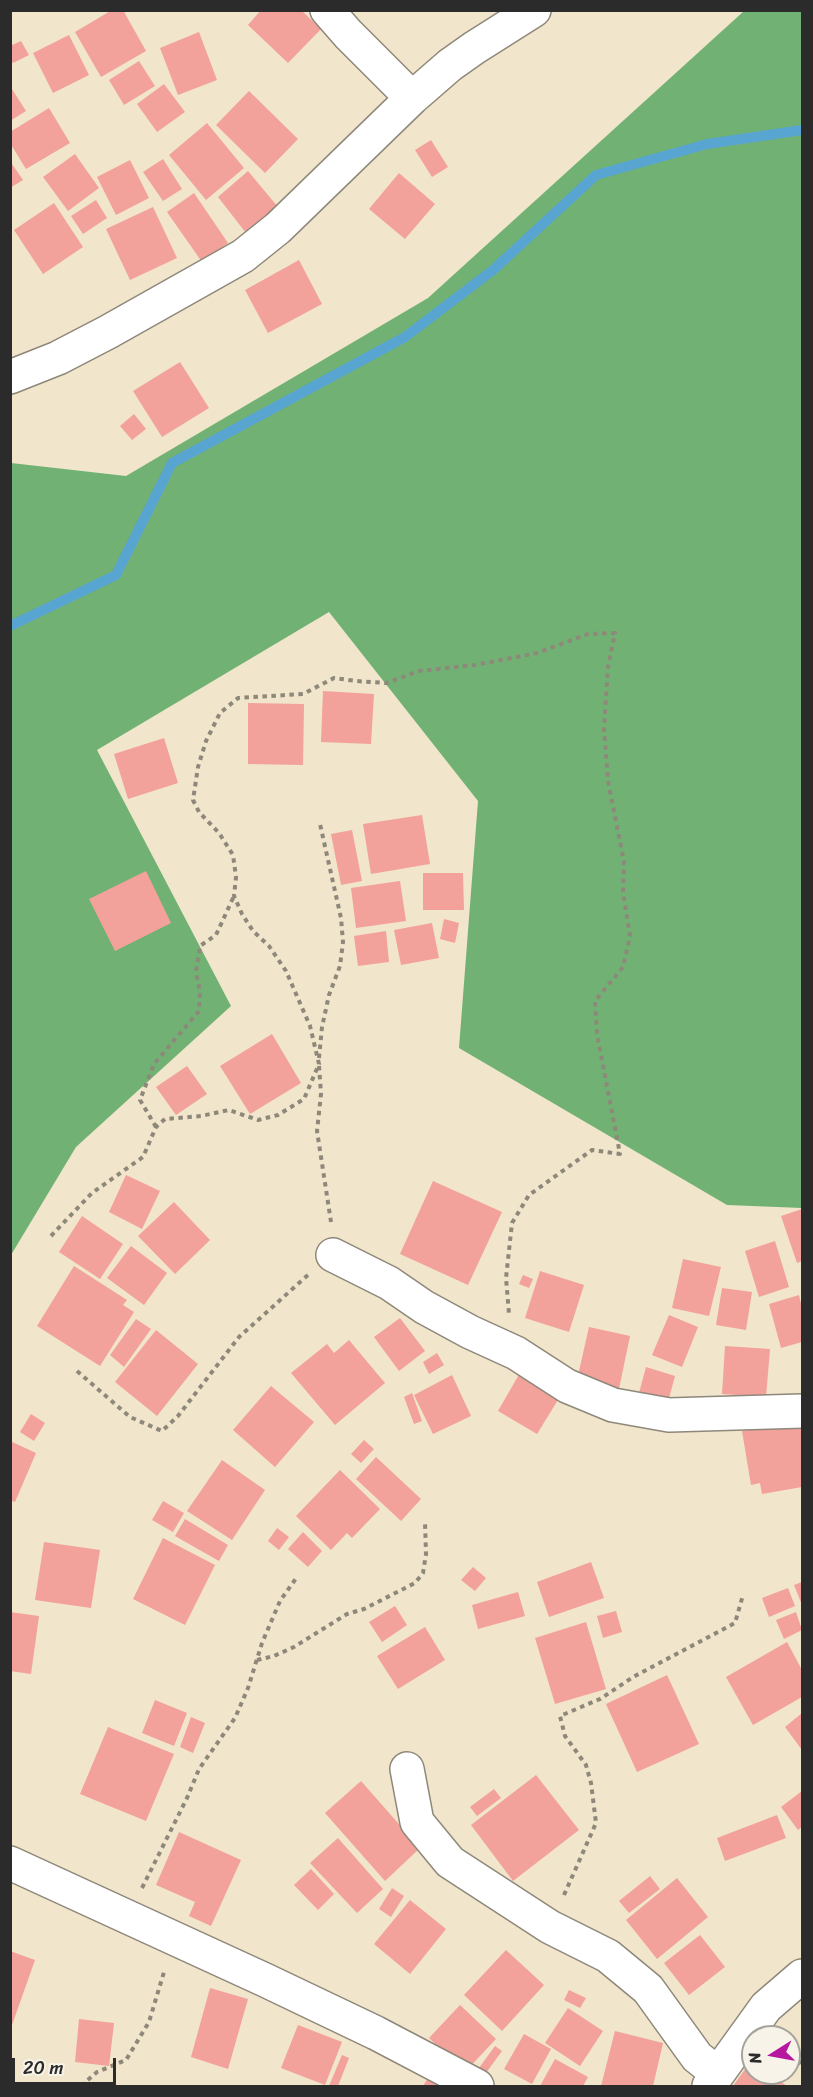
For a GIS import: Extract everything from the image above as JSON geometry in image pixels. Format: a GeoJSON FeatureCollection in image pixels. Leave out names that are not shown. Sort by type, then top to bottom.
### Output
{"type":"FeatureCollection","features":[{"type":"Feature","properties":{"kind":"street"},"geometry":{"type":"LineString","coordinates":[[327,10],[412,98]]}},
{"type":"Feature","properties":{"kind":"street"},"geometry":{"type":"LineString","coordinates":[[10,377],[58,358],[243,256],[278,228],[412,98],[474,48],[534,10]]}},
{"type":"Feature","properties":{"kind":"street"},"geometry":{"type":"LineString","coordinates":[[333,1255],[389,1283],[424,1307],[470,1332],[516,1353],[567,1386],[613,1405],[669,1415],[802,1411]]}},
{"type":"Feature","properties":{"kind":"street"},"geometry":{"type":"LineString","coordinates":[[407,1769],[417,1822],[450,1862],[550,1927],[608,1956],[648,1989],[713,2080],[766,2007],[802,1976]]}},
{"type":"Feature","properties":{"kind":"street"},"geometry":{"type":"LineString","coordinates":[[10,1863],[376,2033],[477,2086]]}},
{"type":"Feature","properties":{"kind":"path"},"geometry":{"type":"LineString","coordinates":[[156,1127],[140,1100],[154,1064],[199,1011],[200,992],[196,972],[200,946],[216,935],[234,896],[236,877],[233,855],[219,833],[199,812],[193,800],[198,766],[206,741],[220,713],[238,698],[303,694],[334,678],[386,682],[419,671],[475,665],[537,652],[588,634],[615,633],[608,667],[604,728],[608,781],[624,862],[623,892],[630,936],[623,967],[596,1001],[597,1034],[620,1154],[592,1150],[529,1196],[512,1223],[506,1278],[516,1353]]}},
{"type":"Feature","properties":{"kind":"path"},"geometry":{"type":"LineString","coordinates":[[77,1371],[130,1417],[162,1431],[178,1416],[238,1337],[333,1255],[333,1238],[317,1131],[321,1094],[319,1064],[322,1027],[329,995],[340,966],[343,942],[341,918],[320,824]]}},
{"type":"Feature","properties":{"kind":"path"},"geometry":{"type":"LineString","coordinates":[[51,1236],[92,1193],[143,1157],[156,1127],[165,1119],[201,1116],[229,1110],[258,1120],[278,1115],[304,1099],[319,1064],[310,1026],[286,971],[269,946],[253,931],[234,896]]}},
{"type":"Feature","properties":{"kind":"path"},"geometry":{"type":"LineString","coordinates":[[256,1660],[274,1656],[294,1647],[328,1624],[415,1583],[423,1573],[426,1554],[425,1522]]}},
{"type":"Feature","properties":{"kind":"path"},"geometry":{"type":"LineString","coordinates":[[128,1916],[187,1798],[199,1769],[235,1718],[280,1601],[297,1577]]}},
{"type":"Feature","properties":{"kind":"path"},"geometry":{"type":"LineString","coordinates":[[550,1927],[596,1823],[591,1783],[586,1765],[565,1736],[560,1716],[600,1699],[642,1671],[735,1623],[743,1595]]}},
{"type":"Feature","properties":{"kind":"path"},"geometry":{"type":"LineString","coordinates":[[81,2086],[97,2072],[126,2060],[149,2022],[165,1971],[181,1941]]}},
{"type":"Feature","properties":{"kind":"green space"},"geometry":{"type":"Polygon","coordinates":[[[744,11],[802,11],[802,1208],[727,1205],[459,1048],[478,801],[329,612],[97,750],[231,1006],[76,1147],[11,1255],[11,463],[126,476],[428,298],[744,11]]]}},
{"type":"Feature","properties":{"kind":"building"},"geometry":{"type":"Polygon","coordinates":[[[112,10],[123,10],[146,51],[101,77],[75,32],[112,10]]]}},
{"type":"Feature","properties":{"kind":"building"},"geometry":{"type":"Polygon","coordinates":[[[261,10],[301,10],[321,29],[288,63],[248,25],[261,10]]]}},
{"type":"Feature","properties":{"kind":"building"},"geometry":{"type":"Polygon","coordinates":[[[199,32],[217,80],[178,95],[160,48],[199,32]]]}},
{"type":"Feature","properties":{"kind":"building"},"geometry":{"type":"Polygon","coordinates":[[[69,35],[89,75],[53,93],[33,53],[69,35]]]}},
{"type":"Feature","properties":{"kind":"building"},"geometry":{"type":"Polygon","coordinates":[[[21,41],[29,55],[13,63],[10,59],[10,46],[21,41]]]}},
{"type":"Feature","properties":{"kind":"building"},"geometry":{"type":"Polygon","coordinates":[[[139,61],[155,86],[124,105],[109,80],[139,61]]]}},
{"type":"Feature","properties":{"kind":"building"},"geometry":{"type":"Polygon","coordinates":[[[164,84],[185,112],[157,132],[137,104],[164,84]]]}},
{"type":"Feature","properties":{"kind":"building"},"geometry":{"type":"Polygon","coordinates":[[[10,86],[26,111],[10,121],[10,86]]]}},
{"type":"Feature","properties":{"kind":"building"},"geometry":{"type":"Polygon","coordinates":[[[249,91],[298,139],[265,173],[216,125],[249,91]]]}},
{"type":"Feature","properties":{"kind":"building"},"geometry":{"type":"Polygon","coordinates":[[[49,108],[70,143],[26,169],[10,143],[10,132],[49,108]]]}},
{"type":"Feature","properties":{"kind":"building"},"geometry":{"type":"Polygon","coordinates":[[[207,123],[244,168],[206,200],[169,155],[207,123]]]}},
{"type":"Feature","properties":{"kind":"building"},"geometry":{"type":"Polygon","coordinates":[[[431,140],[448,167],[432,177],[415,150],[431,140]]]}},
{"type":"Feature","properties":{"kind":"building"},"geometry":{"type":"Polygon","coordinates":[[[75,154],[99,188],[68,211],[43,177],[75,154]]]}},
{"type":"Feature","properties":{"kind":"building"},"geometry":{"type":"Polygon","coordinates":[[[163,159],[182,189],[163,201],[143,172],[163,159]]]}},
{"type":"Feature","properties":{"kind":"building"},"geometry":{"type":"Polygon","coordinates":[[[130,160],[149,198],[116,215],[97,177],[130,160]]]}},
{"type":"Feature","properties":{"kind":"building"},"geometry":{"type":"Polygon","coordinates":[[[10,161],[23,180],[10,188],[10,161]]]}},
{"type":"Feature","properties":{"kind":"building"},"geometry":{"type":"Polygon","coordinates":[[[248,171],[278,207],[246,233],[218,197],[248,171]]]}},
{"type":"Feature","properties":{"kind":"building"},"geometry":{"type":"Polygon","coordinates":[[[399,173],[435,204],[405,239],[369,209],[399,173]]]}},
{"type":"Feature","properties":{"kind":"building"},"geometry":{"type":"Polygon","coordinates":[[[194,193],[228,243],[202,262],[167,212],[194,193]]]}},
{"type":"Feature","properties":{"kind":"building"},"geometry":{"type":"Polygon","coordinates":[[[96,200],[107,218],[83,234],[71,216],[96,200]]]}},
{"type":"Feature","properties":{"kind":"building"},"geometry":{"type":"Polygon","coordinates":[[[54,203],[83,247],[43,274],[14,230],[54,203]]]}},
{"type":"Feature","properties":{"kind":"building"},"geometry":{"type":"Polygon","coordinates":[[[153,207],[177,258],[130,280],[106,229],[153,207]]]}},
{"type":"Feature","properties":{"kind":"building"},"geometry":{"type":"Polygon","coordinates":[[[299,260],[322,304],[268,333],[245,290],[299,260]]]}},
{"type":"Feature","properties":{"kind":"building"},"geometry":{"type":"Polygon","coordinates":[[[180,362],[209,408],[162,437],[133,391],[180,362]]]}},
{"type":"Feature","properties":{"kind":"building"},"geometry":{"type":"Polygon","coordinates":[[[134,414],[146,429],[132,440],[120,426],[134,414]]]}},
{"type":"Feature","properties":{"kind":"building"},"geometry":{"type":"Polygon","coordinates":[[[323,691],[374,694],[371,744],[321,742],[323,691]]]}},
{"type":"Feature","properties":{"kind":"building"},"geometry":{"type":"Polygon","coordinates":[[[248,703],[304,704],[303,765],[248,764],[248,703]]]}},
{"type":"Feature","properties":{"kind":"building"},"geometry":{"type":"Polygon","coordinates":[[[164,738],[178,783],[128,799],[114,754],[164,738]]]}},
{"type":"Feature","properties":{"kind":"building"},"geometry":{"type":"Polygon","coordinates":[[[422,815],[430,864],[371,874],[363,824],[422,815]]]}},
{"type":"Feature","properties":{"kind":"building"},"geometry":{"type":"Polygon","coordinates":[[[352,830],[362,881],[341,885],[331,834],[352,830]]]}},
{"type":"Feature","properties":{"kind":"building"},"geometry":{"type":"Polygon","coordinates":[[[146,871],[171,923],[115,951],[89,899],[146,871]]]}},
{"type":"Feature","properties":{"kind":"building"},"geometry":{"type":"Polygon","coordinates":[[[423,873],[463,873],[464,910],[423,910],[423,873]]]}},
{"type":"Feature","properties":{"kind":"building"},"geometry":{"type":"Polygon","coordinates":[[[400,881],[406,921],[356,928],[351,888],[400,881]]]}},
{"type":"Feature","properties":{"kind":"building"},"geometry":{"type":"Polygon","coordinates":[[[444,919],[459,923],[455,943],[440,939],[444,919]]]}},
{"type":"Feature","properties":{"kind":"building"},"geometry":{"type":"Polygon","coordinates":[[[432,923],[439,958],[401,965],[394,930],[432,923]]]}},
{"type":"Feature","properties":{"kind":"building"},"geometry":{"type":"Polygon","coordinates":[[[386,931],[389,962],[358,966],[354,936],[386,931]]]}},
{"type":"Feature","properties":{"kind":"building"},"geometry":{"type":"Polygon","coordinates":[[[272,1034],[301,1083],[250,1114],[220,1066],[272,1034]]]}},
{"type":"Feature","properties":{"kind":"building"},"geometry":{"type":"Polygon","coordinates":[[[187,1066],[207,1094],[176,1115],[156,1087],[187,1066]]]}},
{"type":"Feature","properties":{"kind":"building"},"geometry":{"type":"Polygon","coordinates":[[[126,1175],[160,1191],[142,1229],[109,1212],[126,1175]]]}},
{"type":"Feature","properties":{"kind":"building"},"geometry":{"type":"Polygon","coordinates":[[[433,1181],[502,1212],[468,1285],[400,1254],[433,1181]]]}},
{"type":"Feature","properties":{"kind":"building"},"geometry":{"type":"Polygon","coordinates":[[[174,1202],[210,1240],[175,1274],[138,1236],[174,1202]]]}},
{"type":"Feature","properties":{"kind":"building"},"geometry":{"type":"Polygon","coordinates":[[[802,1209],[802,1261],[797,1263],[781,1216],[802,1209]]]}},
{"type":"Feature","properties":{"kind":"building"},"geometry":{"type":"Polygon","coordinates":[[[82,1216],[123,1244],[100,1279],[59,1252],[82,1216]]]}},
{"type":"Feature","properties":{"kind":"building"},"geometry":{"type":"Polygon","coordinates":[[[775,1241],[789,1287],[759,1297],[745,1251],[775,1241]]]}},
{"type":"Feature","properties":{"kind":"building"},"geometry":{"type":"Polygon","coordinates":[[[131,1246],[167,1273],[144,1305],[107,1278],[131,1246]]]}},
{"type":"Feature","properties":{"kind":"building"},"geometry":{"type":"Polygon","coordinates":[[[683,1259],[721,1267],[709,1316],[672,1308],[683,1259]]]}},
{"type":"Feature","properties":{"kind":"building"},"geometry":{"type":"Polygon","coordinates":[[[74,1266],[127,1300],[123,1305],[134,1312],[100,1366],[37,1326],[74,1266]]]}},
{"type":"Feature","properties":{"kind":"building"},"geometry":{"type":"Polygon","coordinates":[[[540,1271],[584,1285],[569,1332],[525,1318],[540,1271]]]}},
{"type":"Feature","properties":{"kind":"building"},"geometry":{"type":"Polygon","coordinates":[[[523,1275],[533,1279],[529,1288],[519,1284],[523,1275]]]}},
{"type":"Feature","properties":{"kind":"building"},"geometry":{"type":"Polygon","coordinates":[[[722,1288],[752,1292],[746,1330],[716,1325],[722,1288]]]}},
{"type":"Feature","properties":{"kind":"building"},"geometry":{"type":"Polygon","coordinates":[[[799,1295],[802,1308],[802,1342],[781,1348],[769,1304],[799,1295]]]}},
{"type":"Feature","properties":{"kind":"building"},"geometry":{"type":"Polygon","coordinates":[[[669,1315],[698,1327],[682,1367],[652,1355],[669,1315]]]}},
{"type":"Feature","properties":{"kind":"building"},"geometry":{"type":"Polygon","coordinates":[[[400,1318],[425,1351],[399,1371],[374,1337],[400,1318]]]}},
{"type":"Feature","properties":{"kind":"building"},"geometry":{"type":"Polygon","coordinates":[[[136,1319],[151,1329],[124,1367],[110,1355],[136,1319]]]}},
{"type":"Feature","properties":{"kind":"building"},"geometry":{"type":"Polygon","coordinates":[[[589,1327],[630,1336],[619,1389],[577,1380],[589,1327]]]}},
{"type":"Feature","properties":{"kind":"building"},"geometry":{"type":"Polygon","coordinates":[[[156,1330],[198,1364],[157,1416],[115,1382],[156,1330]]]}},
{"type":"Feature","properties":{"kind":"building"},"geometry":{"type":"Polygon","coordinates":[[[349,1340],[385,1383],[335,1425],[291,1373],[327,1344],[334,1353],[349,1340]]]}},
{"type":"Feature","properties":{"kind":"building"},"geometry":{"type":"Polygon","coordinates":[[[725,1346],[770,1349],[766,1397],[722,1394],[725,1346]]]}},
{"type":"Feature","properties":{"kind":"building"},"geometry":{"type":"Polygon","coordinates":[[[437,1353],[444,1365],[429,1374],[423,1362],[437,1353]]]}},
{"type":"Feature","properties":{"kind":"building"},"geometry":{"type":"Polygon","coordinates":[[[646,1367],[675,1376],[668,1402],[639,1393],[646,1367]]]}},
{"type":"Feature","properties":{"kind":"building"},"geometry":{"type":"Polygon","coordinates":[[[521,1371],[561,1395],[537,1434],[498,1411],[521,1371]]]}},
{"type":"Feature","properties":{"kind":"building"},"geometry":{"type":"Polygon","coordinates":[[[452,1375],[471,1416],[433,1434],[414,1395],[452,1375]]]}},
{"type":"Feature","properties":{"kind":"building"},"geometry":{"type":"Polygon","coordinates":[[[271,1386],[314,1422],[275,1467],[233,1430],[271,1386]]]}},
{"type":"Feature","properties":{"kind":"building"},"geometry":{"type":"Polygon","coordinates":[[[412,1393],[422,1421],[414,1424],[404,1397],[412,1393]]]}},
{"type":"Feature","properties":{"kind":"building"},"geometry":{"type":"Polygon","coordinates":[[[31,1414],[45,1423],[34,1441],[20,1432],[31,1414]]]}},
{"type":"Feature","properties":{"kind":"building"},"geometry":{"type":"Polygon","coordinates":[[[802,1421],[802,1487],[762,1494],[760,1483],[751,1485],[742,1431],[802,1421]]]}},
{"type":"Feature","properties":{"kind":"building"},"geometry":{"type":"Polygon","coordinates":[[[364,1440],[374,1449],[361,1463],[351,1454],[364,1440]]]}},
{"type":"Feature","properties":{"kind":"building"},"geometry":{"type":"Polygon","coordinates":[[[10,1441],[36,1453],[15,1502],[10,1500],[10,1441]]]}},
{"type":"Feature","properties":{"kind":"building"},"geometry":{"type":"Polygon","coordinates":[[[376,1457],[421,1499],[401,1521],[356,1479],[376,1457]]]}},
{"type":"Feature","properties":{"kind":"building"},"geometry":{"type":"Polygon","coordinates":[[[222,1460],[265,1490],[232,1540],[187,1511],[222,1460]]]}},
{"type":"Feature","properties":{"kind":"building"},"geometry":{"type":"Polygon","coordinates":[[[340,1470],[380,1509],[352,1538],[347,1533],[331,1550],[296,1516],[340,1470]]]}},
{"type":"Feature","properties":{"kind":"building"},"geometry":{"type":"Polygon","coordinates":[[[163,1501],[184,1513],[173,1532],[152,1520],[163,1501]]]}},
{"type":"Feature","properties":{"kind":"building"},"geometry":{"type":"Polygon","coordinates":[[[185,1519],[228,1545],[219,1561],[175,1536],[185,1519]]]}},
{"type":"Feature","properties":{"kind":"building"},"geometry":{"type":"Polygon","coordinates":[[[277,1528],[289,1537],[279,1550],[268,1541],[277,1528]]]}},
{"type":"Feature","properties":{"kind":"building"},"geometry":{"type":"Polygon","coordinates":[[[303,1532],[322,1551],[308,1567],[288,1549],[303,1532]]]}},
{"type":"Feature","properties":{"kind":"building"},"geometry":{"type":"Polygon","coordinates":[[[163,1538],[215,1565],[185,1625],[133,1599],[163,1538]]]}},
{"type":"Feature","properties":{"kind":"building"},"geometry":{"type":"Polygon","coordinates":[[[44,1542],[100,1550],[91,1608],[35,1600],[44,1542]]]}},
{"type":"Feature","properties":{"kind":"building"},"geometry":{"type":"Polygon","coordinates":[[[591,1562],[604,1598],[549,1617],[537,1582],[591,1562]]]}},
{"type":"Feature","properties":{"kind":"building"},"geometry":{"type":"Polygon","coordinates":[[[473,1567],[486,1578],[475,1591],[461,1580],[473,1567]]]}},
{"type":"Feature","properties":{"kind":"building"},"geometry":{"type":"Polygon","coordinates":[[[802,1582],[802,1605],[794,1585],[802,1582]]]}},
{"type":"Feature","properties":{"kind":"building"},"geometry":{"type":"Polygon","coordinates":[[[788,1588],[795,1606],[769,1617],[762,1598],[788,1588]]]}},
{"type":"Feature","properties":{"kind":"building"},"geometry":{"type":"Polygon","coordinates":[[[518,1592],[525,1616],[478,1629],[472,1605],[518,1592]]]}},
{"type":"Feature","properties":{"kind":"building"},"geometry":{"type":"Polygon","coordinates":[[[395,1606],[407,1625],[382,1642],[369,1622],[395,1606]]]}},
{"type":"Feature","properties":{"kind":"building"},"geometry":{"type":"Polygon","coordinates":[[[616,1611],[622,1632],[603,1638],[597,1616],[616,1611]]]}},
{"type":"Feature","properties":{"kind":"building"},"geometry":{"type":"Polygon","coordinates":[[[10,1612],[39,1616],[31,1674],[10,1671],[10,1612]]]}},
{"type":"Feature","properties":{"kind":"building"},"geometry":{"type":"Polygon","coordinates":[[[796,1612],[802,1630],[784,1639],[776,1620],[796,1612]]]}},
{"type":"Feature","properties":{"kind":"building"},"geometry":{"type":"Polygon","coordinates":[[[586,1622],[606,1689],[555,1704],[535,1638],[586,1622]]]}},
{"type":"Feature","properties":{"kind":"building"},"geometry":{"type":"Polygon","coordinates":[[[425,1627],[445,1660],[398,1689],[377,1656],[425,1627]]]}},
{"type":"Feature","properties":{"kind":"building"},"geometry":{"type":"Polygon","coordinates":[[[787,1642],[802,1670],[802,1697],[753,1725],[726,1677],[787,1642]]]}},
{"type":"Feature","properties":{"kind":"building"},"geometry":{"type":"Polygon","coordinates":[[[667,1675],[699,1744],[637,1772],[606,1704],[667,1675]]]}},
{"type":"Feature","properties":{"kind":"building"},"geometry":{"type":"Polygon","coordinates":[[[155,1700],[187,1713],[174,1746],[142,1733],[155,1700]]]}},
{"type":"Feature","properties":{"kind":"building"},"geometry":{"type":"Polygon","coordinates":[[[802,1713],[802,1750],[785,1727],[802,1713]]]}},
{"type":"Feature","properties":{"kind":"building"},"geometry":{"type":"Polygon","coordinates":[[[191,1717],[205,1723],[193,1753],[180,1747],[191,1717]]]}},
{"type":"Feature","properties":{"kind":"building"},"geometry":{"type":"Polygon","coordinates":[[[108,1727],[174,1754],[146,1821],[80,1794],[108,1727]]]}},
{"type":"Feature","properties":{"kind":"building"},"geometry":{"type":"Polygon","coordinates":[[[536,1775],[579,1830],[513,1881],[471,1825],[536,1775]]]}},
{"type":"Feature","properties":{"kind":"building"},"geometry":{"type":"Polygon","coordinates":[[[361,1781],[420,1848],[385,1881],[325,1813],[361,1781]]]}},
{"type":"Feature","properties":{"kind":"building"},"geometry":{"type":"Polygon","coordinates":[[[494,1789],[501,1798],[477,1816],[470,1807],[494,1789]]]}},
{"type":"Feature","properties":{"kind":"building"},"geometry":{"type":"Polygon","coordinates":[[[802,1791],[802,1827],[798,1830],[781,1807],[802,1791]]]}},
{"type":"Feature","properties":{"kind":"building"},"geometry":{"type":"Polygon","coordinates":[[[777,1815],[786,1838],[725,1861],[717,1838],[777,1815]]]}},
{"type":"Feature","properties":{"kind":"building"},"geometry":{"type":"Polygon","coordinates":[[[179,1832],[241,1860],[211,1926],[189,1916],[195,1902],[156,1885],[179,1832]]]}},
{"type":"Feature","properties":{"kind":"building"},"geometry":{"type":"Polygon","coordinates":[[[338,1838],[383,1889],[357,1913],[310,1863],[338,1838]]]}},
{"type":"Feature","properties":{"kind":"building"},"geometry":{"type":"Polygon","coordinates":[[[311,1869],[334,1894],[318,1910],[294,1885],[311,1869]]]}},
{"type":"Feature","properties":{"kind":"building"},"geometry":{"type":"Polygon","coordinates":[[[650,1876],[660,1889],[629,1913],[619,1901],[650,1876]]]}},
{"type":"Feature","properties":{"kind":"building"},"geometry":{"type":"Polygon","coordinates":[[[677,1878],[708,1917],[657,1959],[626,1920],[677,1878]]]}},
{"type":"Feature","properties":{"kind":"building"},"geometry":{"type":"Polygon","coordinates":[[[392,1888],[404,1896],[391,1917],[379,1909],[392,1888]]]}},
{"type":"Feature","properties":{"kind":"building"},"geometry":{"type":"Polygon","coordinates":[[[410,1900],[446,1929],[410,1974],[374,1944],[410,1900]]]}},
{"type":"Feature","properties":{"kind":"building"},"geometry":{"type":"Polygon","coordinates":[[[700,1935],[725,1967],[689,1995],[664,1963],[700,1935]]]}},
{"type":"Feature","properties":{"kind":"building"},"geometry":{"type":"Polygon","coordinates":[[[506,1950],[544,1985],[502,2031],[464,1995],[506,1950]]]}},
{"type":"Feature","properties":{"kind":"building"},"geometry":{"type":"Polygon","coordinates":[[[10,1951],[35,1960],[12,2025],[10,2024],[10,1951]]]}},
{"type":"Feature","properties":{"kind":"building"},"geometry":{"type":"Polygon","coordinates":[[[210,1988],[248,1999],[228,2069],[191,2057],[210,1988]]]}},
{"type":"Feature","properties":{"kind":"building"},"geometry":{"type":"Polygon","coordinates":[[[569,1990],[586,1998],[580,2008],[564,2000],[569,1990]]]}},
{"type":"Feature","properties":{"kind":"building"},"geometry":{"type":"Polygon","coordinates":[[[460,2005],[496,2039],[465,2072],[429,2038],[460,2005]]]}},
{"type":"Feature","properties":{"kind":"building"},"geometry":{"type":"Polygon","coordinates":[[[568,2008],[603,2031],[580,2066],[545,2043],[568,2008]]]}},
{"type":"Feature","properties":{"kind":"building"},"geometry":{"type":"Polygon","coordinates":[[[79,2019],[114,2023],[109,2066],[75,2062],[79,2019]]]}},
{"type":"Feature","properties":{"kind":"building"},"geometry":{"type":"Polygon","coordinates":[[[298,2025],[342,2042],[325,2085],[281,2068],[298,2025]]]}},
{"type":"Feature","properties":{"kind":"building"},"geometry":{"type":"Polygon","coordinates":[[[615,2031],[663,2043],[653,2086],[601,2086],[615,2031]]]}},
{"type":"Feature","properties":{"kind":"building"},"geometry":{"type":"Polygon","coordinates":[[[524,2034],[551,2049],[532,2084],[504,2069],[524,2034]]]}},
{"type":"Feature","properties":{"kind":"building"},"geometry":{"type":"Polygon","coordinates":[[[495,2046],[502,2051],[483,2077],[476,2072],[495,2046]]]}},
{"type":"Feature","properties":{"kind":"building"},"geometry":{"type":"Polygon","coordinates":[[[342,2055],[349,2058],[338,2086],[329,2086],[342,2055]]]}},
{"type":"Feature","properties":{"kind":"building"},"geometry":{"type":"Polygon","coordinates":[[[555,2059],[588,2077],[583,2086],[540,2086],[555,2059]]]}},
{"type":"Feature","properties":{"kind":"building"},"geometry":{"type":"Polygon","coordinates":[[[741,2075],[741,2085],[787,2086],[733,2086],[741,2075]]]}},
{"type":"Feature","properties":{"kind":"building"},"geometry":{"type":"Polygon","coordinates":[[[428,2078],[442,2086],[423,2086],[428,2078]]]}},
{"type":"Feature","properties":{"kind":"waterway"},"geometry":{"type":"LineString","coordinates":[[10,626],[116,575],[172,463],[405,337],[493,270],[596,175],[707,144],[802,130]]}}]}
